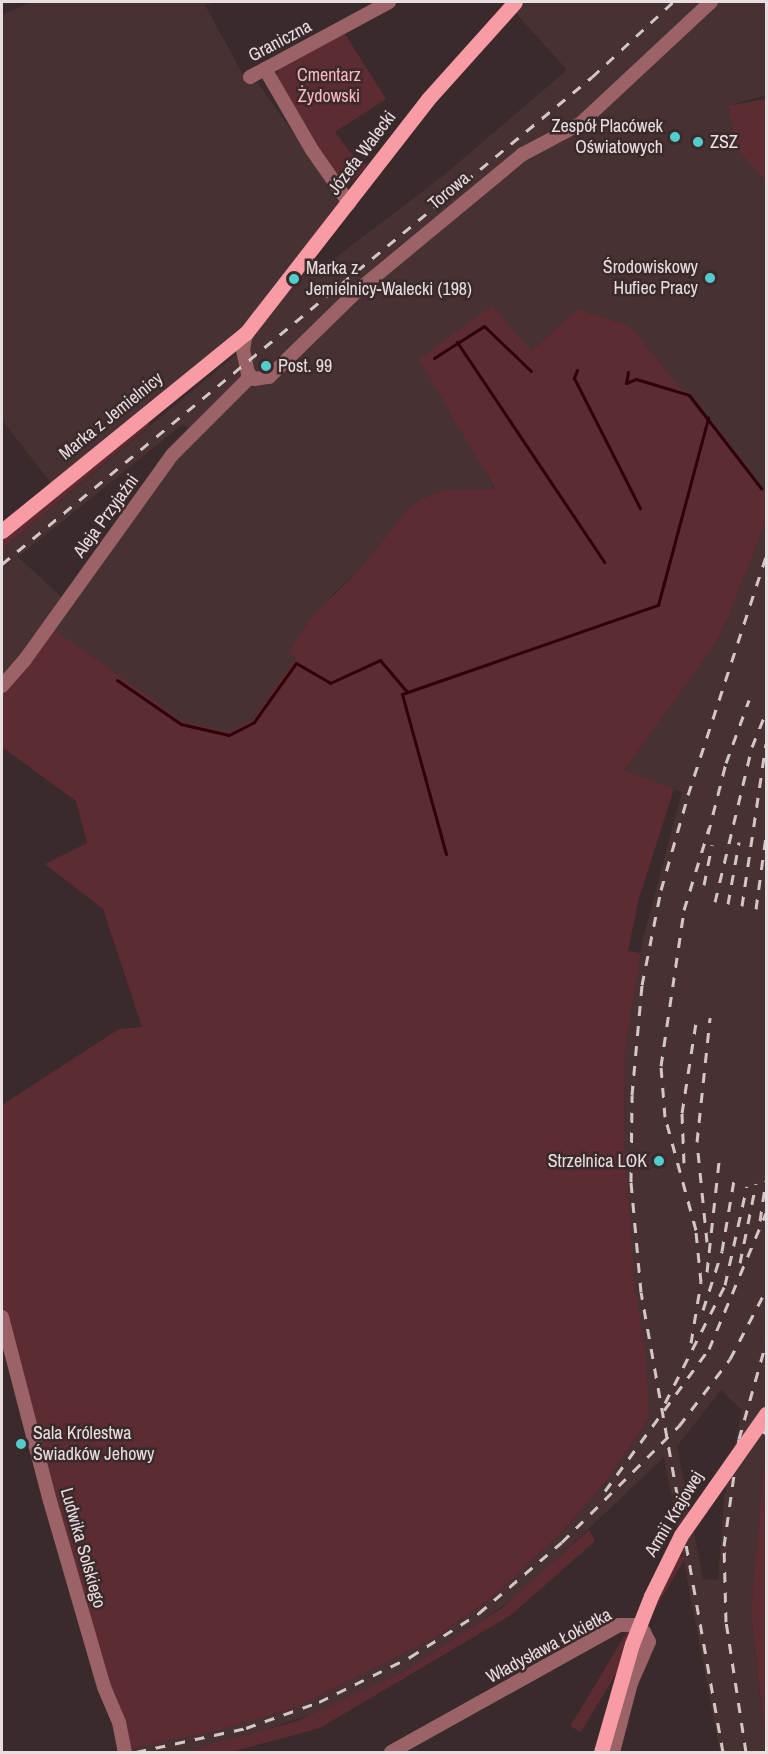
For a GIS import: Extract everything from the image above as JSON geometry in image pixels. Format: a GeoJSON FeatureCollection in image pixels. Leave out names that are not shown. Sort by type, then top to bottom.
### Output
{"type":"FeatureCollection","features":[{"type":"Feature","properties":{"kind":"main road","name":"Józefa Walecki"},"geometry":{"type":"LineString","coordinates":[[246,333],[428,99],[514,2]]}},
{"type":"Feature","properties":{"kind":"main road","name":"Marka z Jemielnicy"},"geometry":{"type":"LineString","coordinates":[[2,531],[246,333]]}},
{"type":"Feature","properties":{"kind":"main road","name":"Armii Krajowej"},"geometry":{"type":"LineString","coordinates":[[601,1752],[632,1644],[654,1588],[681,1535],[766,1414]]}},
{"type":"Feature","properties":{"kind":"street","name":"Graniczna"},"geometry":{"type":"LineString","coordinates":[[250,77],[389,2]]}},
{"type":"Feature","properties":{"kind":"street","name":"Torowa"},"geometry":{"type":"LineString","coordinates":[[250,377],[261,380],[278,372],[356,292],[523,154],[580,124],[711,2]]}},
{"type":"Feature","properties":{"kind":"street"},"geometry":{"type":"LineString","coordinates":[[265,69],[312,150],[349,203]]}},
{"type":"Feature","properties":{"kind":"street"},"geometry":{"type":"LineString","coordinates":[[246,333],[243,350],[250,377]]}},
{"type":"Feature","properties":{"kind":"street","name":"Aleja Przyjaźni"},"geometry":{"type":"LineString","coordinates":[[2,686],[178,447],[250,377]]}},
{"type":"Feature","properties":{"kind":"street","name":"Ludwika Solskiego"},"geometry":{"type":"LineString","coordinates":[[2,1317],[50,1501],[123,1746]]}},
{"type":"Feature","properties":{"kind":"street","name":"Władysława Łokietka"},"geometry":{"type":"LineString","coordinates":[[391,1752],[619,1625],[633,1625],[644,1632],[649,1642],[631,1683],[613,1752]]}},
{"type":"Feature","properties":{"kind":"shaded area"},"geometry":{"type":"Polygon","coordinates":[[[33,2],[219,2],[205,5],[241,71],[250,84],[256,81],[346,206],[307,260],[317,264],[334,259],[444,175],[567,70],[515,12],[524,2],[766,2],[766,95],[728,106],[737,149],[766,182],[766,494],[631,327],[578,309],[531,351],[484,471],[495,490],[444,490],[421,499],[409,508],[358,571],[334,593],[289,653],[296,658],[253,719],[229,732],[182,721],[164,709],[2,686],[2,549],[238,353],[243,340],[54,487],[2,420],[2,14],[33,2]],[[183,424],[18,557],[66,601],[191,432],[183,424]]]}},
{"type":"Feature","properties":{"kind":"shaded area"},"geometry":{"type":"Polygon","coordinates":[[[766,521],[766,1441],[751,1611],[766,1752],[720,1752],[664,1457],[522,1592],[448,1645],[405,1671],[324,1710],[232,1741],[185,1752],[110,1752],[216,1731],[299,1706],[437,1636],[491,1598],[559,1535],[606,1481],[649,1418],[629,1230],[624,1135],[625,1047],[643,939],[682,792],[624,770],[711,650],[727,620],[766,521]],[[721,1390],[677,1446],[703,1579],[718,1580],[724,1497],[742,1410],[721,1390]]]}},
{"type":"Feature","properties":{"kind":"green space","name":"Cmentarz Żydowski"},"geometry":{"type":"Polygon","coordinates":[[[343,31],[386,99],[335,132],[350,152],[368,165],[347,186],[348,191],[314,146],[276,75],[281,64],[343,31]]]}},
{"type":"Feature","properties":{"kind":"green space"},"geometry":{"type":"Polygon","coordinates":[[[766,99],[766,182],[737,149],[728,106],[766,99]]]}},
{"type":"Feature","properties":{"kind":"green space"},"geometry":{"type":"Polygon","coordinates":[[[492,306],[531,351],[578,309],[631,327],[766,494],[766,521],[727,620],[711,650],[624,770],[674,789],[639,898],[628,951],[641,953],[625,1047],[624,1135],[634,1279],[646,1360],[649,1418],[606,1481],[559,1535],[491,1598],[437,1636],[299,1706],[216,1731],[127,1749],[2,1317],[2,1105],[119,1029],[142,1027],[103,909],[45,864],[87,843],[76,801],[2,747],[2,686],[49,626],[182,721],[229,732],[253,719],[296,658],[289,653],[311,618],[358,571],[409,508],[421,499],[444,490],[495,489],[419,359],[492,306]]]}},
{"type":"Feature","properties":{"kind":"green space"},"geometry":{"type":"Polygon","coordinates":[[[142,416],[150,425],[2,549],[2,531],[142,416]]]}},
{"type":"Feature","properties":{"kind":"green space"},"geometry":{"type":"Polygon","coordinates":[[[766,1442],[766,1748],[751,1611],[766,1442]]]}},
{"type":"Feature","properties":{"kind":"green space"},"geometry":{"type":"Polygon","coordinates":[[[589,1530],[595,1541],[511,1615],[320,1728],[231,1752],[185,1752],[297,1721],[405,1671],[502,1608],[589,1530]]]}},
{"type":"Feature","properties":{"kind":"green space"},"geometry":{"type":"Polygon","coordinates":[[[675,1552],[685,1558],[581,1732],[570,1726],[675,1552]]]}},
{"type":"Feature","properties":{"kind":"waterway"},"geometry":{"type":"LineString","coordinates":[[434,358],[484,326],[531,371]]}},
{"type":"Feature","properties":{"kind":"waterway"},"geometry":{"type":"LineString","coordinates":[[457,342],[604,562]]}},
{"type":"Feature","properties":{"kind":"waterway"},"geometry":{"type":"LineString","coordinates":[[577,370],[574,378],[640,508]]}},
{"type":"Feature","properties":{"kind":"waterway"},"geometry":{"type":"LineString","coordinates":[[628,372],[626,383],[636,379],[689,395],[761,488]]}},
{"type":"Feature","properties":{"kind":"waterway"},"geometry":{"type":"LineString","coordinates":[[446,854],[402,694],[658,605],[708,418]]}},
{"type":"Feature","properties":{"kind":"waterway"},"geometry":{"type":"LineString","coordinates":[[117,680],[181,724],[229,735],[254,722],[296,663],[330,683],[380,660],[407,692]]}},
{"type":"Feature","properties":{"kind":"railway"},"geometry":{"type":"LineString","coordinates":[[2,564],[592,77],[673,2]]}},
{"type":"Feature","properties":{"kind":"railway"},"geometry":{"type":"LineString","coordinates":[[723,1752],[641,1292],[631,1182],[632,1095],[642,985],[661,890],[688,795],[766,557]]}},
{"type":"Feature","properties":{"kind":"railway"},"geometry":{"type":"LineString","coordinates":[[708,834],[726,763],[749,700]]}},
{"type":"Feature","properties":{"kind":"railway"},"geometry":{"type":"LineString","coordinates":[[715,902],[752,747],[766,712]]}},
{"type":"Feature","properties":{"kind":"railway"},"geometry":{"type":"LineString","coordinates":[[742,906],[766,744]]}},
{"type":"Feature","properties":{"kind":"railway"},"geometry":{"type":"LineString","coordinates":[[696,1230],[665,1117],[661,1066],[684,910],[709,828]]}},
{"type":"Feature","properties":{"kind":"railway"},"geometry":{"type":"LineString","coordinates":[[756,909],[766,836]]}},
{"type":"Feature","properties":{"kind":"railway"},"geometry":{"type":"LineString","coordinates":[[728,904],[739,842]]}},
{"type":"Feature","properties":{"kind":"railway"},"geometry":{"type":"LineString","coordinates":[[704,885],[712,845]]}},
{"type":"Feature","properties":{"kind":"railway"},"geometry":{"type":"LineString","coordinates":[[684,1163],[682,1113],[697,1016]]}},
{"type":"Feature","properties":{"kind":"railway"},"geometry":{"type":"LineString","coordinates":[[707,1242],[697,1142],[710,1018]]}},
{"type":"Feature","properties":{"kind":"railway"},"geometry":{"type":"LineString","coordinates":[[707,1272],[720,1153]]}},
{"type":"Feature","properties":{"kind":"railway"},"geometry":{"type":"LineString","coordinates":[[703,1310],[722,1251],[734,1180]]}},
{"type":"Feature","properties":{"kind":"railway"},"geometry":{"type":"LineString","coordinates":[[760,1221],[766,1180]]}},
{"type":"Feature","properties":{"kind":"railway"},"geometry":{"type":"LineString","coordinates":[[740,1263],[756,1184]]}},
{"type":"Feature","properties":{"kind":"railway"},"geometry":{"type":"LineString","coordinates":[[665,1403],[725,1285],[747,1186]]}},
{"type":"Feature","properties":{"kind":"railway"},"geometry":{"type":"LineString","coordinates":[[605,1491],[709,1349],[766,1213]]}},
{"type":"Feature","properties":{"kind":"railway"},"geometry":{"type":"LineString","coordinates":[[691,1343],[701,1282],[695,1222]]}},
{"type":"Feature","properties":{"kind":"railway"},"geometry":{"type":"LineString","coordinates":[[136,1752],[246,1728],[319,1702],[410,1657],[479,1613],[562,1542],[679,1426],[730,1359],[766,1290]]}},
{"type":"Feature","properties":{"kind":"railway"},"geometry":{"type":"LineString","coordinates":[[746,1752],[726,1622],[724,1546],[739,1439],[766,1343]]}},
{"type":"Feature","properties":{"kind":"railway"},"geometry":{"type":"LineString","coordinates":[[764,1434],[766,1420]]}},
{"type":"Feature","properties":{"kind":"place","name":"Zespół Placówek Oświatowych"},"geometry":{"type":"Point","coordinates":[675,137]}},
{"type":"Feature","properties":{"kind":"place","name":"ZSZ"},"geometry":{"type":"Point","coordinates":[698,142]}},
{"type":"Feature","properties":{"kind":"place","name":"Środowiskowy Hufiec Pracy"},"geometry":{"type":"Point","coordinates":[710,278]}},
{"type":"Feature","properties":{"kind":"place","name":"Marka z Jemielnicy-Walecki (198)"},"geometry":{"type":"Point","coordinates":[294,279]}},
{"type":"Feature","properties":{"kind":"place","name":"Post. 99"},"geometry":{"type":"Point","coordinates":[266,366]}},
{"type":"Feature","properties":{"kind":"place","name":"Strzelnica LOK"},"geometry":{"type":"Point","coordinates":[659,1161]}},
{"type":"Feature","properties":{"kind":"place","name":"Sala Królestwa Świadków Jehowy"},"geometry":{"type":"Point","coordinates":[21,1444]}}]}
